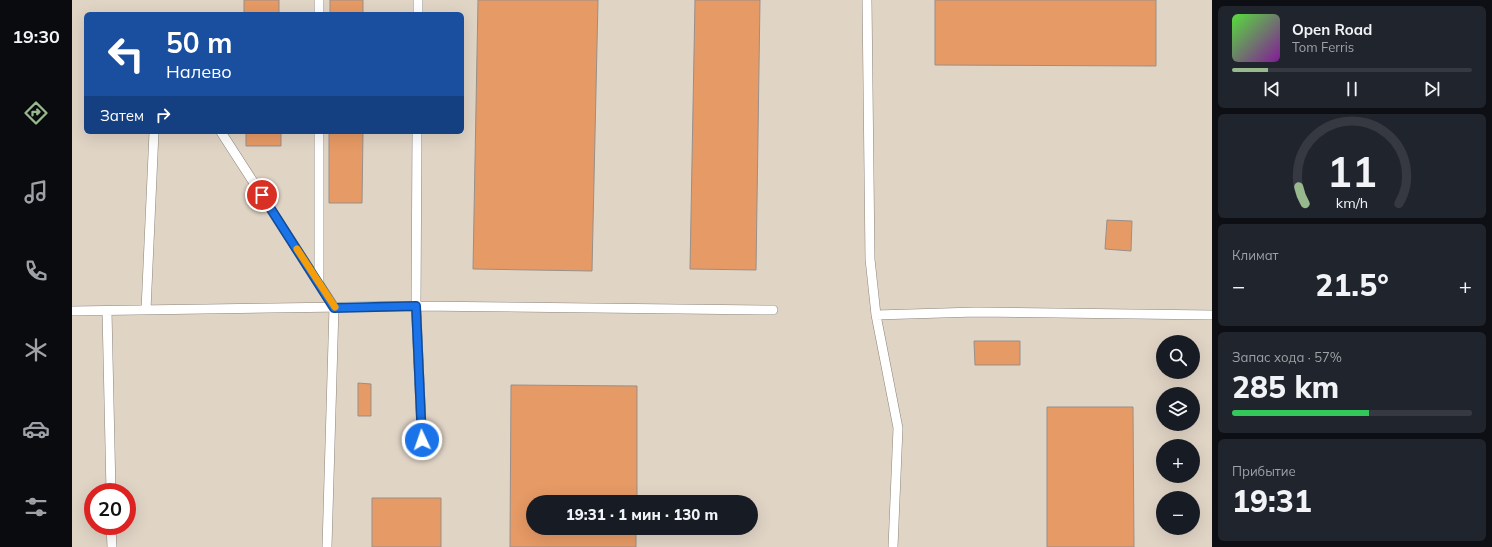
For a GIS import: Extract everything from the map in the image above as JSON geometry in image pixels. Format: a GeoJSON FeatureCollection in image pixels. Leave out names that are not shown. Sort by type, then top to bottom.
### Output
{"type":"FeatureCollection","features":[{"type":"Feature","properties":{"kind":"lane"},"geometry":{"type":"LineString","coordinates":[[319,0],[319,12]]}},
{"type":"Feature","properties":{"kind":"lane"},"geometry":{"type":"LineString","coordinates":[[418,0],[418,12]]}},
{"type":"Feature","properties":{"kind":"lane"},"geometry":{"type":"LineString","coordinates":[[867,0],[870,259],[876,315],[898,428],[893,547]]}},
{"type":"Feature","properties":{"kind":"lane"},"geometry":{"type":"LineString","coordinates":[[146,310],[154,134]]}},
{"type":"Feature","properties":{"kind":"lane"},"geometry":{"type":"LineString","coordinates":[[222,134],[334,308],[327,547]]}},
{"type":"Feature","properties":{"kind":"lane"},"geometry":{"type":"LineString","coordinates":[[319,134],[319,283]]}},
{"type":"Feature","properties":{"kind":"lane"},"geometry":{"type":"LineString","coordinates":[[417,134],[416,306],[422,440]]}},
{"type":"Feature","properties":{"kind":"lane"},"geometry":{"type":"LineString","coordinates":[[72,311],[416,306],[773,310]]}},
{"type":"Feature","properties":{"kind":"lane"},"geometry":{"type":"LineString","coordinates":[[107,311],[111,483]]}},
{"type":"Feature","properties":{"kind":"lane"},"geometry":{"type":"LineString","coordinates":[[876,315],[976,312],[1212,315]]}},
{"type":"Feature","properties":{"kind":"lane"},"geometry":{"type":"LineString","coordinates":[[112,535],[112,547]]}},
{"type":"Feature","properties":{"kind":"shaded area"},"geometry":{"type":"Polygon","coordinates":[[[72,0],[1212,0],[1212,547],[72,547],[72,0]]]}},
{"type":"Feature","properties":{"kind":"building"},"geometry":{"type":"Polygon","coordinates":[[[244,0],[279,0],[279,12],[244,12],[244,0]]]}},
{"type":"Feature","properties":{"kind":"building"},"geometry":{"type":"Polygon","coordinates":[[[330,0],[363,0],[363,12],[330,12],[330,0]]]}},
{"type":"Feature","properties":{"kind":"building"},"geometry":{"type":"Polygon","coordinates":[[[478,0],[598,0],[592,271],[473,269],[478,0]]]}},
{"type":"Feature","properties":{"kind":"building"},"geometry":{"type":"Polygon","coordinates":[[[695,0],[760,0],[756,270],[690,269],[695,0]]]}},
{"type":"Feature","properties":{"kind":"building"},"geometry":{"type":"Polygon","coordinates":[[[935,0],[1156,0],[1156,66],[935,65],[935,0]]]}},
{"type":"Feature","properties":{"kind":"building"},"geometry":{"type":"Polygon","coordinates":[[[246,134],[281,134],[281,146],[246,146],[246,134]]]}},
{"type":"Feature","properties":{"kind":"building"},"geometry":{"type":"Polygon","coordinates":[[[329,134],[363,134],[362,203],[329,203],[329,134]]]}},
{"type":"Feature","properties":{"kind":"building"},"geometry":{"type":"Polygon","coordinates":[[[1107,220],[1132,221],[1131,251],[1105,249],[1107,220]]]}},
{"type":"Feature","properties":{"kind":"building"},"geometry":{"type":"Polygon","coordinates":[[[974,341],[1020,341],[1020,365],[975,365],[974,341]]]}},
{"type":"Feature","properties":{"kind":"building"},"geometry":{"type":"Polygon","coordinates":[[[358,383],[371,384],[371,416],[358,416],[358,383]]]}},
{"type":"Feature","properties":{"kind":"building"},"geometry":{"type":"Polygon","coordinates":[[[511,385],[637,386],[637,495],[526,495],[526,535],[636,535],[636,547],[510,547],[511,385]]]}},
{"type":"Feature","properties":{"kind":"building"},"geometry":{"type":"Polygon","coordinates":[[[1047,407],[1133,407],[1134,547],[1047,547],[1047,407]]]}},
{"type":"Feature","properties":{"kind":"building"},"geometry":{"type":"Polygon","coordinates":[[[372,498],[441,498],[441,547],[372,547],[372,498]]]}},
{"type":"Feature","properties":{"kind":"slow traffic"},"geometry":{"type":"LineString","coordinates":[[297,249],[335,307]]}},
{"type":"Feature","properties":{"kind":"route"},"geometry":{"type":"LineString","coordinates":[[262,195],[334,308],[416,306],[422,440]]}}]}
